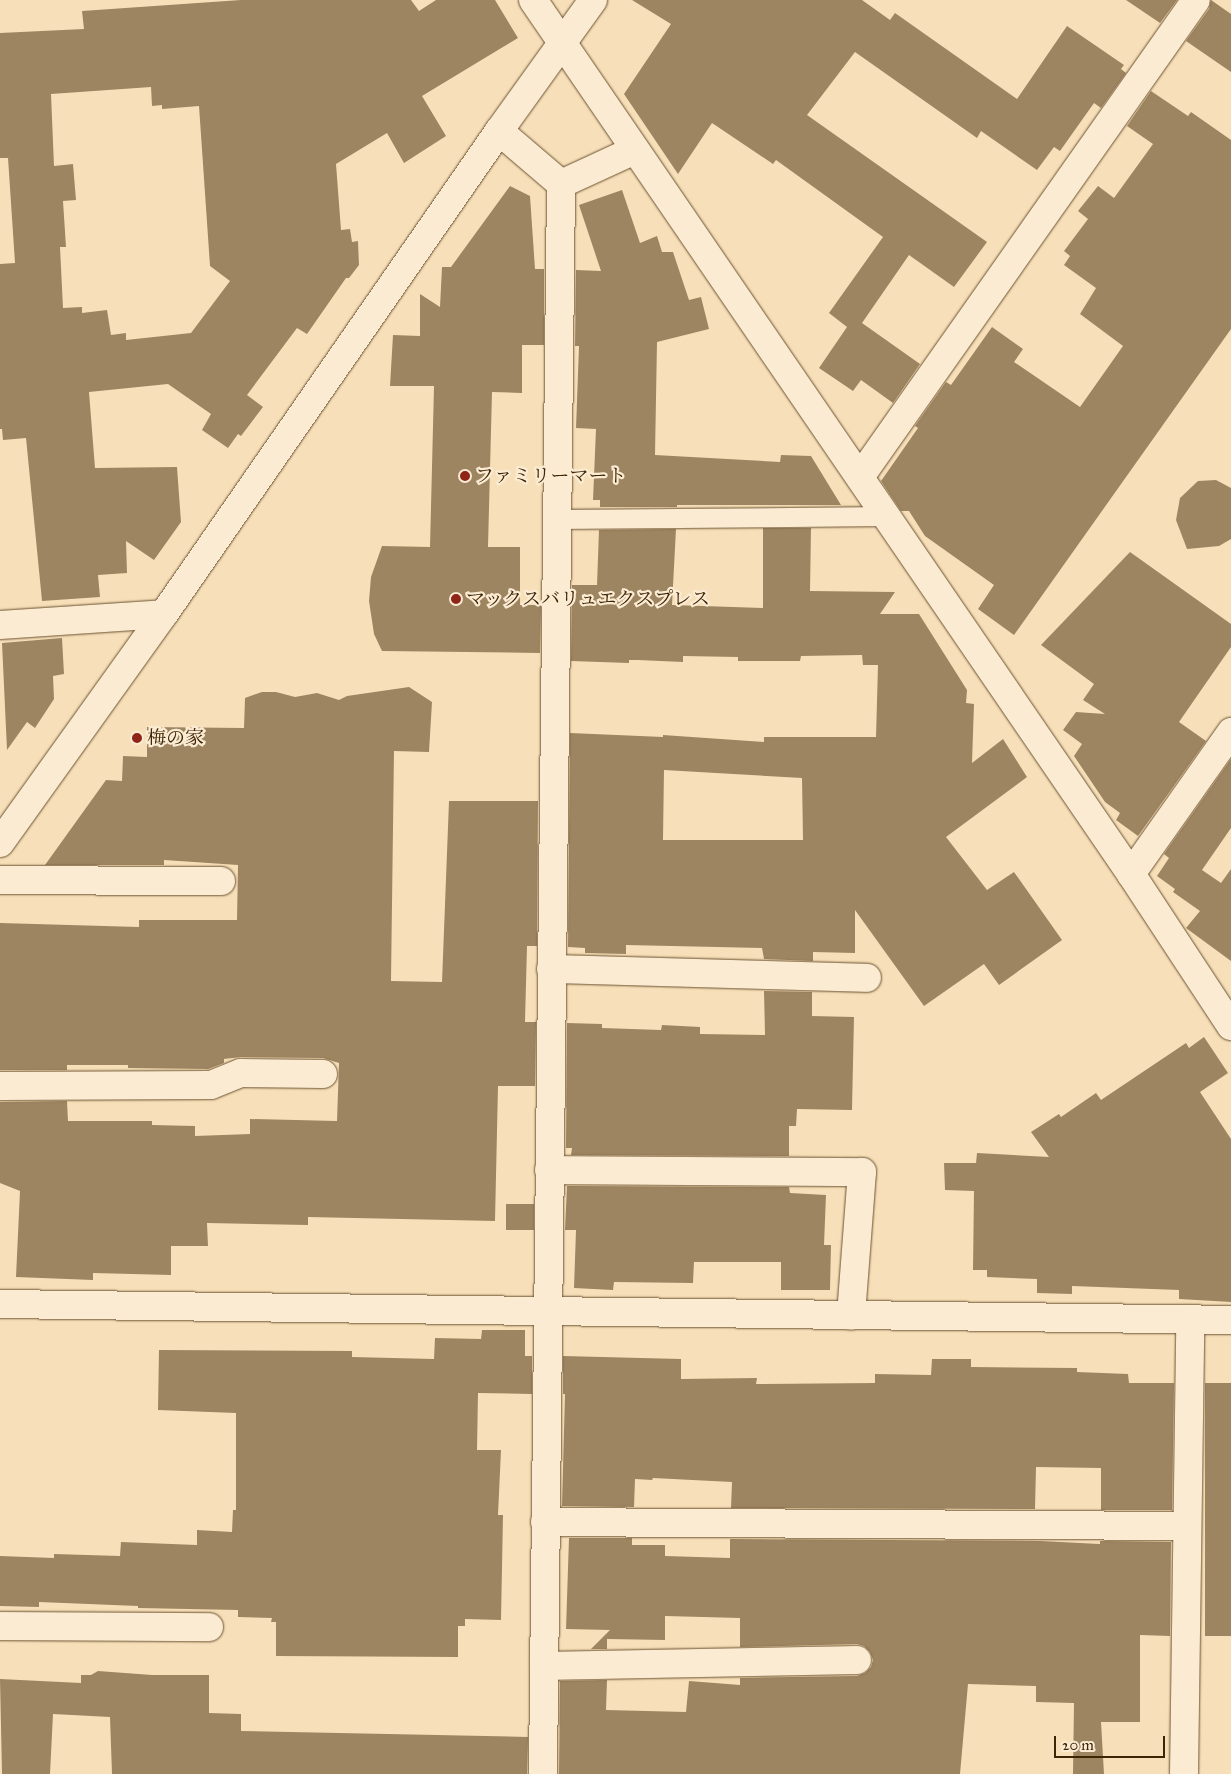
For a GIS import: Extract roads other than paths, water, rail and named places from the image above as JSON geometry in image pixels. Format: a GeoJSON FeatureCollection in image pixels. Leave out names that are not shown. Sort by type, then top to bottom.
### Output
{"type":"FeatureCollection","features":[{"type":"Feature","properties":{"kind":"street"},"geometry":{"type":"LineString","coordinates":[[533,0],[561,44],[887,516],[1131,874],[1231,1026]]}},
{"type":"Feature","properties":{"kind":"street"},"geometry":{"type":"LineString","coordinates":[[0,844],[164,614],[499,130],[593,0]]}},
{"type":"Feature","properties":{"kind":"street"},"geometry":{"type":"LineString","coordinates":[[860,477],[1196,0]]}},
{"type":"Feature","properties":{"kind":"street"},"geometry":{"type":"LineString","coordinates":[[499,130],[561,184],[543,1774]]}},
{"type":"Feature","properties":{"kind":"street"},"geometry":{"type":"LineString","coordinates":[[561,184],[635,150]]}},
{"type":"Feature","properties":{"kind":"street"},"geometry":{"type":"LineString","coordinates":[[0,625],[164,614]]}},
{"type":"Feature","properties":{"kind":"street"},"geometry":{"type":"LineString","coordinates":[[1131,874],[1231,732]]}},
{"type":"Feature","properties":{"kind":"street"},"geometry":{"type":"LineString","coordinates":[[0,880],[222,881]]}},
{"type":"Feature","properties":{"kind":"street"},"geometry":{"type":"LineString","coordinates":[[551,968],[867,978]]}},
{"type":"Feature","properties":{"kind":"street"},"geometry":{"type":"LineString","coordinates":[[0,1086],[211,1085],[241,1073],[323,1074]]}},
{"type":"Feature","properties":{"kind":"street"},"geometry":{"type":"LineString","coordinates":[[549,1170],[862,1172],[851,1316]]}},
{"type":"Feature","properties":{"kind":"street"},"geometry":{"type":"LineString","coordinates":[[0,1304],[1231,1320]]}},
{"type":"Feature","properties":{"kind":"street"},"geometry":{"type":"LineString","coordinates":[[1184,1774],[1190,1319]]}},
{"type":"Feature","properties":{"kind":"street"},"geometry":{"type":"LineString","coordinates":[[545,1522],[1187,1526]]}},
{"type":"Feature","properties":{"kind":"street"},"geometry":{"type":"LineString","coordinates":[[0,1626],[210,1627]]}},
{"type":"Feature","properties":{"kind":"street"},"geometry":{"type":"LineString","coordinates":[[544,1666],[857,1660]]}},
{"type":"Feature","properties":{"kind":"lane"},"geometry":{"type":"LineString","coordinates":[[557,520],[887,516]]}},
{"type":"Feature","properties":{"kind":"place","name":"ファミリーマート"},"geometry":{"type":"Point","coordinates":[465,476]}},
{"type":"Feature","properties":{"kind":"place","name":"マックスバリュエクスプレス"},"geometry":{"type":"Point","coordinates":[456,599]}},
{"type":"Feature","properties":{"kind":"place","name":"梅の家"},"geometry":{"type":"Point","coordinates":[137,738]}}]}
